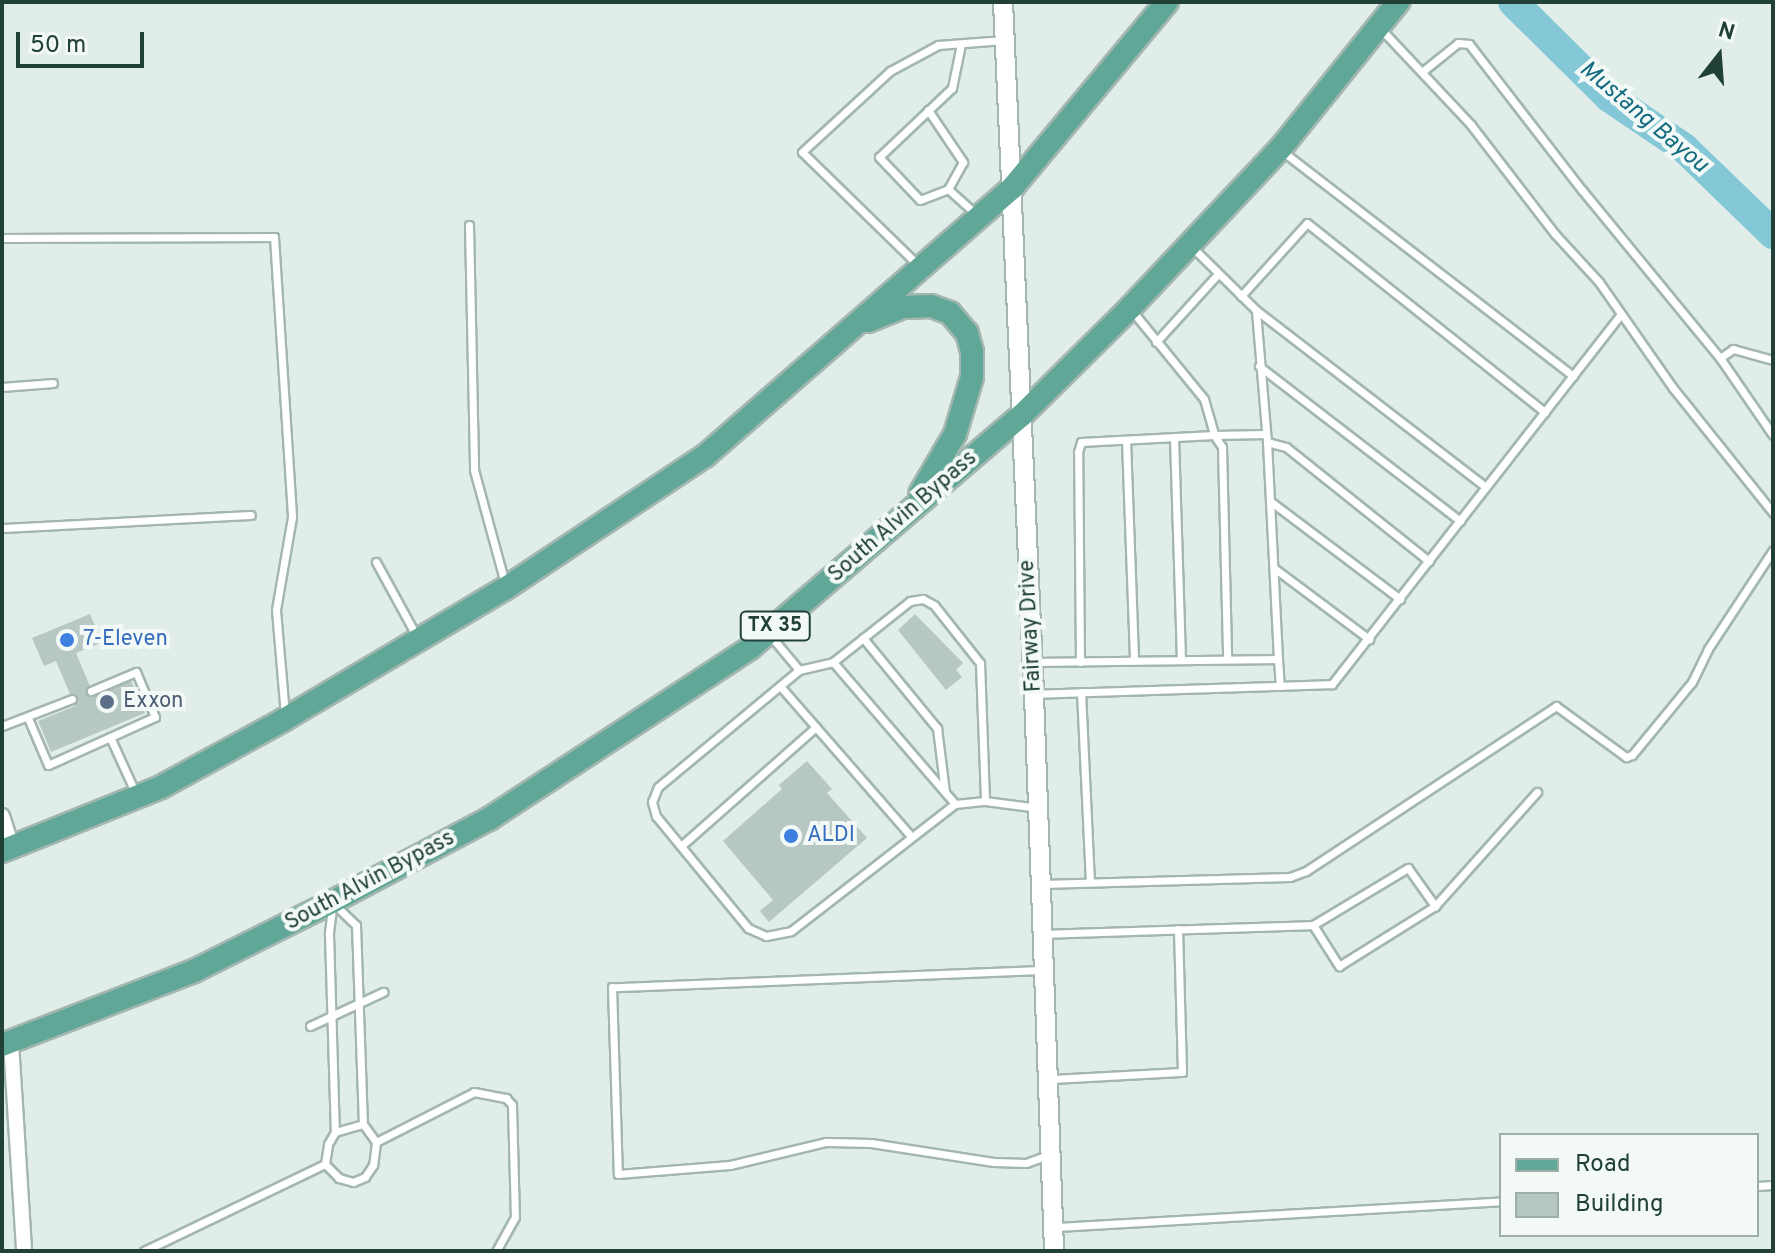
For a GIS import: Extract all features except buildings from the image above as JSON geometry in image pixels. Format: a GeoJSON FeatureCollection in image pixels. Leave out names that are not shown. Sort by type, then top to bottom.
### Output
{"type":"FeatureCollection","features":[{"type":"Feature","properties":{"kind":"main road"},"geometry":{"type":"LineString","coordinates":[[7,849],[137,797],[285,719],[506,588],[705,456],[1012,188],[1167,2]]}},
{"type":"Feature","properties":{"kind":"main road","name":"South Alvin Bypass"},"geometry":{"type":"LineString","coordinates":[[6,1044],[194,971],[489,819],[750,648],[1022,415],[1130,308],[1280,149],[1398,2]]}},
{"type":"Feature","properties":{"kind":"main road"},"geometry":{"type":"LineString","coordinates":[[852,328],[903,307],[931,306],[950,313],[967,333],[972,352],[972,377],[955,434],[909,512]]}},
{"type":"Feature","properties":{"kind":"street","name":"Fairway Drive"},"geometry":{"type":"LineString","coordinates":[[1003,2],[1039,808],[1049,1079],[1048,1154],[1054,1251]]}},
{"type":"Feature","properties":{"kind":"street"},"geometry":{"type":"LineString","coordinates":[[2,816],[7,849]]}},
{"type":"Feature","properties":{"kind":"street"},"geometry":{"type":"LineString","coordinates":[[6,1044],[24,1251]]}},
{"type":"Feature","properties":{"kind":"lane"},"geometry":{"type":"LineString","coordinates":[[1379,27],[1471,125],[1555,234],[1615,301],[1620,315],[1773,513]]}},
{"type":"Feature","properties":{"kind":"lane"},"geometry":{"type":"LineString","coordinates":[[921,268],[802,152],[890,71],[938,45],[1005,40]]}},
{"type":"Feature","properties":{"kind":"lane"},"geometry":{"type":"LineString","coordinates":[[1423,71],[1458,43],[1469,44],[1582,190],[1720,358],[1773,435]]}},
{"type":"Feature","properties":{"kind":"lane"},"geometry":{"type":"LineString","coordinates":[[928,110],[963,162],[948,189],[920,200],[879,157],[928,110],[952,88],[961,44]]}},
{"type":"Feature","properties":{"kind":"lane"},"geometry":{"type":"LineString","coordinates":[[1280,149],[1573,376]]}},
{"type":"Feature","properties":{"kind":"lane"},"geometry":{"type":"LineString","coordinates":[[948,189],[979,217]]}},
{"type":"Feature","properties":{"kind":"lane"},"geometry":{"type":"LineString","coordinates":[[1241,296],[1307,223],[1545,412]]}},
{"type":"Feature","properties":{"kind":"lane"},"geometry":{"type":"LineString","coordinates":[[469,225],[474,470],[506,588]]}},
{"type":"Feature","properties":{"kind":"lane"},"geometry":{"type":"LineString","coordinates":[[2,238],[274,237],[292,517],[276,610],[285,719]]}},
{"type":"Feature","properties":{"kind":"lane"},"geometry":{"type":"LineString","coordinates":[[1190,246],[1256,310],[1486,487]]}},
{"type":"Feature","properties":{"kind":"lane"},"geometry":{"type":"LineString","coordinates":[[1156,342],[1217,275]]}},
{"type":"Feature","properties":{"kind":"lane"},"geometry":{"type":"LineString","coordinates":[[1130,308],[1204,399],[1214,435],[1222,447],[1227,659]]}},
{"type":"Feature","properties":{"kind":"lane"},"geometry":{"type":"LineString","coordinates":[[1256,310],[1267,438],[1280,686]]}},
{"type":"Feature","properties":{"kind":"lane"},"geometry":{"type":"LineString","coordinates":[[1034,694],[1332,684],[1620,315]]}},
{"type":"Feature","properties":{"kind":"lane"},"geometry":{"type":"LineString","coordinates":[[1720,358],[1733,349],[1773,360]]}},
{"type":"Feature","properties":{"kind":"lane"},"geometry":{"type":"LineString","coordinates":[[1259,366],[1460,521]]}},
{"type":"Feature","properties":{"kind":"lane"},"geometry":{"type":"LineString","coordinates":[[2,387],[53,383]]}},
{"type":"Feature","properties":{"kind":"lane"},"geometry":{"type":"LineString","coordinates":[[1080,662],[1078,452],[1081,442],[1214,435],[1267,438],[1286,447],[1429,561]]}},
{"type":"Feature","properties":{"kind":"lane"},"geometry":{"type":"LineString","coordinates":[[1174,437],[1181,660]]}},
{"type":"Feature","properties":{"kind":"lane"},"geometry":{"type":"LineString","coordinates":[[1126,440],[1134,661]]}},
{"type":"Feature","properties":{"kind":"lane"},"geometry":{"type":"LineString","coordinates":[[1270,501],[1400,599]]}},
{"type":"Feature","properties":{"kind":"lane"},"geometry":{"type":"LineString","coordinates":[[2,528],[251,515]]}},
{"type":"Feature","properties":{"kind":"lane"},"geometry":{"type":"LineString","coordinates":[[1042,884],[1290,877],[1306,871],[1556,706],[1626,757],[1632,755],[1692,682],[1708,649],[1773,550]]}},
{"type":"Feature","properties":{"kind":"lane"},"geometry":{"type":"LineString","coordinates":[[376,562],[419,640]]}},
{"type":"Feature","properties":{"kind":"lane"},"geometry":{"type":"LineString","coordinates":[[1274,568],[1369,639]]}},
{"type":"Feature","properties":{"kind":"lane"},"geometry":{"type":"LineString","coordinates":[[985,801],[980,663],[934,605],[923,599],[910,601],[833,662],[799,670],[658,787],[652,802],[656,816],[748,928],[766,936],[791,931],[910,835],[955,804],[985,801],[1039,808]]}},
{"type":"Feature","properties":{"kind":"lane"},"geometry":{"type":"LineString","coordinates":[[768,633],[799,670]]}},
{"type":"Feature","properties":{"kind":"lane"},"geometry":{"type":"LineString","coordinates":[[863,638],[937,728],[945,792]]}},
{"type":"Feature","properties":{"kind":"lane"},"geometry":{"type":"LineString","coordinates":[[1033,662],[1278,659]]}},
{"type":"Feature","properties":{"kind":"lane"},"geometry":{"type":"LineString","coordinates":[[833,662],[955,804]]}},
{"type":"Feature","properties":{"kind":"lane"},"geometry":{"type":"LineString","coordinates":[[28,718],[48,765],[132,723],[155,717],[136,672],[95,691]]}},
{"type":"Feature","properties":{"kind":"lane"},"geometry":{"type":"LineString","coordinates":[[780,686],[910,835]]}},
{"type":"Feature","properties":{"kind":"lane"},"geometry":{"type":"LineString","coordinates":[[1081,692],[1090,882]]}},
{"type":"Feature","properties":{"kind":"lane"},"geometry":{"type":"LineString","coordinates":[[2,726],[72,702]]}},
{"type":"Feature","properties":{"kind":"lane"},"geometry":{"type":"LineString","coordinates":[[681,846],[816,727]]}},
{"type":"Feature","properties":{"kind":"lane"},"geometry":{"type":"LineString","coordinates":[[113,733],[137,797]]}},
{"type":"Feature","properties":{"kind":"lane"},"geometry":{"type":"LineString","coordinates":[[86,737],[90,746]]}},
{"type":"Feature","properties":{"kind":"lane"},"geometry":{"type":"LineString","coordinates":[[70,744],[74,753]]}},
{"type":"Feature","properties":{"kind":"lane"},"geometry":{"type":"LineString","coordinates":[[1313,925],[1339,966],[1435,906],[1537,792]]}},
{"type":"Feature","properties":{"kind":"lane"},"geometry":{"type":"LineString","coordinates":[[1044,934],[1313,925],[1408,868],[1435,906]]}},
{"type":"Feature","properties":{"kind":"lane"},"geometry":{"type":"LineString","coordinates":[[325,1164],[339,1178],[353,1182],[365,1177],[373,1165],[376,1142],[363,1124],[356,925],[332,902]]}},
{"type":"Feature","properties":{"kind":"lane"},"geometry":{"type":"LineString","coordinates":[[325,1164],[328,1144],[335,1132],[329,934],[332,902]]}},
{"type":"Feature","properties":{"kind":"lane"},"geometry":{"type":"LineString","coordinates":[[1049,1079],[1182,1072],[1178,929]]}},
{"type":"Feature","properties":{"kind":"lane"},"geometry":{"type":"LineString","coordinates":[[1045,970],[612,987],[618,1174],[730,1165],[826,1142],[871,1143],[1004,1162],[1026,1163],[1048,1154]]}},
{"type":"Feature","properties":{"kind":"lane"},"geometry":{"type":"LineString","coordinates":[[310,1026],[383,992]]}},
{"type":"Feature","properties":{"kind":"lane"},"geometry":{"type":"LineString","coordinates":[[376,1142],[474,1092],[506,1098],[512,1105],[515,1217],[496,1251]]}},
{"type":"Feature","properties":{"kind":"lane"},"geometry":{"type":"LineString","coordinates":[[335,1132],[363,1124]]}},
{"type":"Feature","properties":{"kind":"lane"},"geometry":{"type":"LineString","coordinates":[[144,1251],[325,1164]]}},
{"type":"Feature","properties":{"kind":"lane"},"geometry":{"type":"LineString","coordinates":[[1053,1227],[1499,1201]]}},
{"type":"Feature","properties":{"kind":"waterway","name":"Mustang Bayou"},"geometry":{"type":"LineString","coordinates":[[1513,2],[1609,97],[1684,148],[1773,234]]}},
{"type":"Feature","properties":{"kind":"place","name":"7-Eleven"},"geometry":{"type":"Point","coordinates":[67,640]}},
{"type":"Feature","properties":{"kind":"place","name":"Exxon"},"geometry":{"type":"Point","coordinates":[107,702]}},
{"type":"Feature","properties":{"kind":"place","name":"ALDI"},"geometry":{"type":"Point","coordinates":[791,836]}}]}
